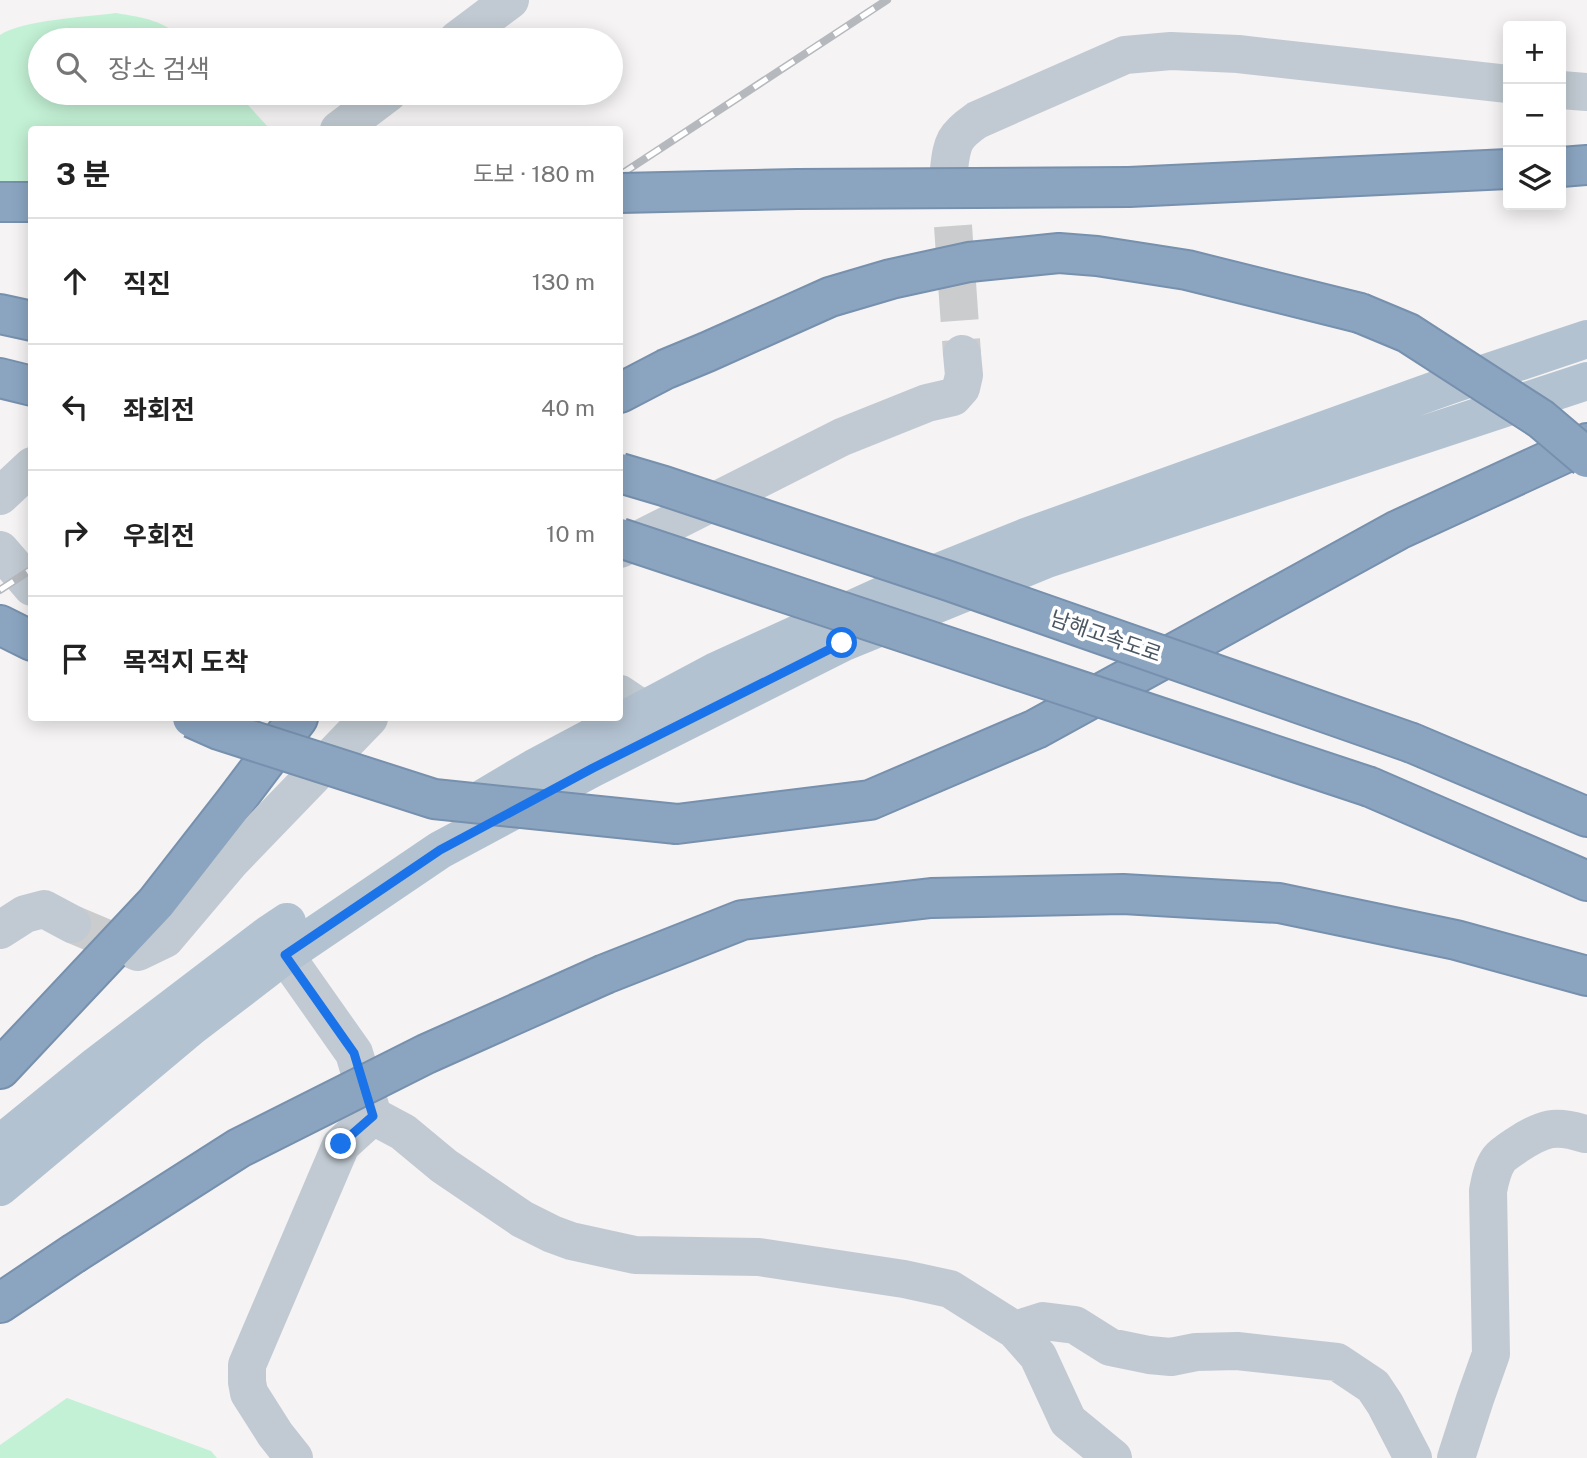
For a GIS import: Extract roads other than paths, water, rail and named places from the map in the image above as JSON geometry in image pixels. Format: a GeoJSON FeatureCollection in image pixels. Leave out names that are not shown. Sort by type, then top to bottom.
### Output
{"type":"FeatureCollection","features":[{"type":"Feature","properties":{"kind":"highway"},"geometry":{"type":"LineString","coordinates":[[1566,167],[1587,166]]}},
{"type":"Feature","properties":{"kind":"highway"},"geometry":{"type":"LineString","coordinates":[[623,193],[1129,187],[1503,169]]}},
{"type":"Feature","properties":{"kind":"highway"},"geometry":{"type":"LineString","coordinates":[[0,202],[28,202]]}},
{"type":"Feature","properties":{"kind":"highway"},"geometry":{"type":"LineString","coordinates":[[623,391],[666,369],[830,297],[891,279],[969,262],[1059,253],[1187,270],[1360,313],[1408,333],[1541,419],[1587,458]]}},
{"type":"Feature","properties":{"kind":"highway"},"geometry":{"type":"LineString","coordinates":[[0,314],[28,320]]}},
{"type":"Feature","properties":{"kind":"highway"},"geometry":{"type":"LineString","coordinates":[[0,378],[28,385]]}},
{"type":"Feature","properties":{"kind":"highway"},"geometry":{"type":"LineString","coordinates":[[199,721],[219,730],[433,799],[677,824],[870,800],[1036,729],[1398,530],[1587,443]]}},
{"type":"Feature","properties":{"kind":"highway","name":"남해고속도로"},"geometry":{"type":"LineString","coordinates":[[623,474],[949,581],[1412,743],[1587,817]]}},
{"type":"Feature","properties":{"kind":"highway"},"geometry":{"type":"LineString","coordinates":[[623,539],[1370,787],[1587,881]]}},
{"type":"Feature","properties":{"kind":"highway"},"geometry":{"type":"LineString","coordinates":[[0,625],[28,639]]}},
{"type":"Feature","properties":{"kind":"highway"},"geometry":{"type":"LineString","coordinates":[[0,1069],[156,903],[296,721]]}},
{"type":"Feature","properties":{"kind":"highway"},"geometry":{"type":"LineString","coordinates":[[0,1303],[239,1148],[426,1054],[605,974],[742,920],[931,898],[1123,894],[1279,903],[1456,940],[1587,976]]}},
{"type":"Feature","properties":{"kind":"main road"},"geometry":{"type":"LineString","coordinates":[[631,702],[716,671],[894,590],[1026,537],[1447,386],[1587,339]]}},
{"type":"Feature","properties":{"kind":"main road"},"geometry":{"type":"LineString","coordinates":[[0,1187],[191,1027],[285,955],[440,850],[593,768],[842,643],[1047,559],[1587,381]]}},
{"type":"Feature","properties":{"kind":"main road"},"geometry":{"type":"LineString","coordinates":[[0,1144],[97,1065],[269,934],[446,820],[534,768],[603,721]]}},
{"type":"Feature","properties":{"kind":"street"},"geometry":{"type":"LineString","coordinates":[[473,28],[510,0]]}},
{"type":"Feature","properties":{"kind":"street"},"geometry":{"type":"LineString","coordinates":[[949,169],[952,147],[961,131],[977,120],[1125,55],[1171,51],[1238,54],[1503,83]]}},
{"type":"Feature","properties":{"kind":"street"},"geometry":{"type":"LineString","coordinates":[[1566,90],[1587,92]]}},
{"type":"Feature","properties":{"kind":"street"},"geometry":{"type":"LineString","coordinates":[[344,126],[372,105]]}},
{"type":"Feature","properties":{"kind":"street"},"geometry":{"type":"LineString","coordinates":[[623,547],[842,437],[927,403],[953,397],[961,388],[964,374],[962,354]]}},
{"type":"Feature","properties":{"kind":"street"},"geometry":{"type":"LineString","coordinates":[[0,496],[28,470]]}},
{"type":"Feature","properties":{"kind":"street"},"geometry":{"type":"LineString","coordinates":[[0,551],[28,582]]}},
{"type":"Feature","properties":{"kind":"street"},"geometry":{"type":"LineString","coordinates":[[138,952],[165,939],[232,861],[366,721]]}},
{"type":"Feature","properties":{"kind":"street"},"geometry":{"type":"LineString","coordinates":[[0,930],[25,914],[44,909],[72,924]]}},
{"type":"Feature","properties":{"kind":"street"},"geometry":{"type":"LineString","coordinates":[[285,955],[354,1053],[373,1116],[403,1132],[444,1166],[522,1219],[571,1241],[635,1255],[759,1257],[904,1279],[950,1289],[1015,1330],[1038,1356],[1068,1421],[1113,1458]]}},
{"type":"Feature","properties":{"kind":"street"},"geometry":{"type":"LineString","coordinates":[[294,1458],[249,1393],[247,1364],[341,1144],[373,1116]]}},
{"type":"Feature","properties":{"kind":"street"},"geometry":{"type":"LineString","coordinates":[[1456,1458],[1491,1354],[1488,1191],[1491,1175],[1500,1159],[1534,1134],[1549,1129],[1567,1128],[1585,1134]]}},
{"type":"Feature","properties":{"kind":"street"},"geometry":{"type":"LineString","coordinates":[[1015,1330],[1042,1321],[1076,1325],[1110,1347],[1149,1355],[1171,1357],[1196,1352],[1237,1350],[1337,1362],[1373,1386],[1413,1458]]}},
{"type":"Feature","properties":{"kind":"tunnel"},"geometry":{"type":"LineString","coordinates":[[949,169],[962,354]]}},
{"type":"Feature","properties":{"kind":"tunnel"},"geometry":{"type":"LineString","coordinates":[[72,924],[138,952]]}},
{"type":"Feature","properties":{"kind":"railway"},"geometry":{"type":"LineString","coordinates":[[623,173],[887,0]]}},
{"type":"Feature","properties":{"kind":"railway"},"geometry":{"type":"LineString","coordinates":[[0,590],[28,572]]}}]}
